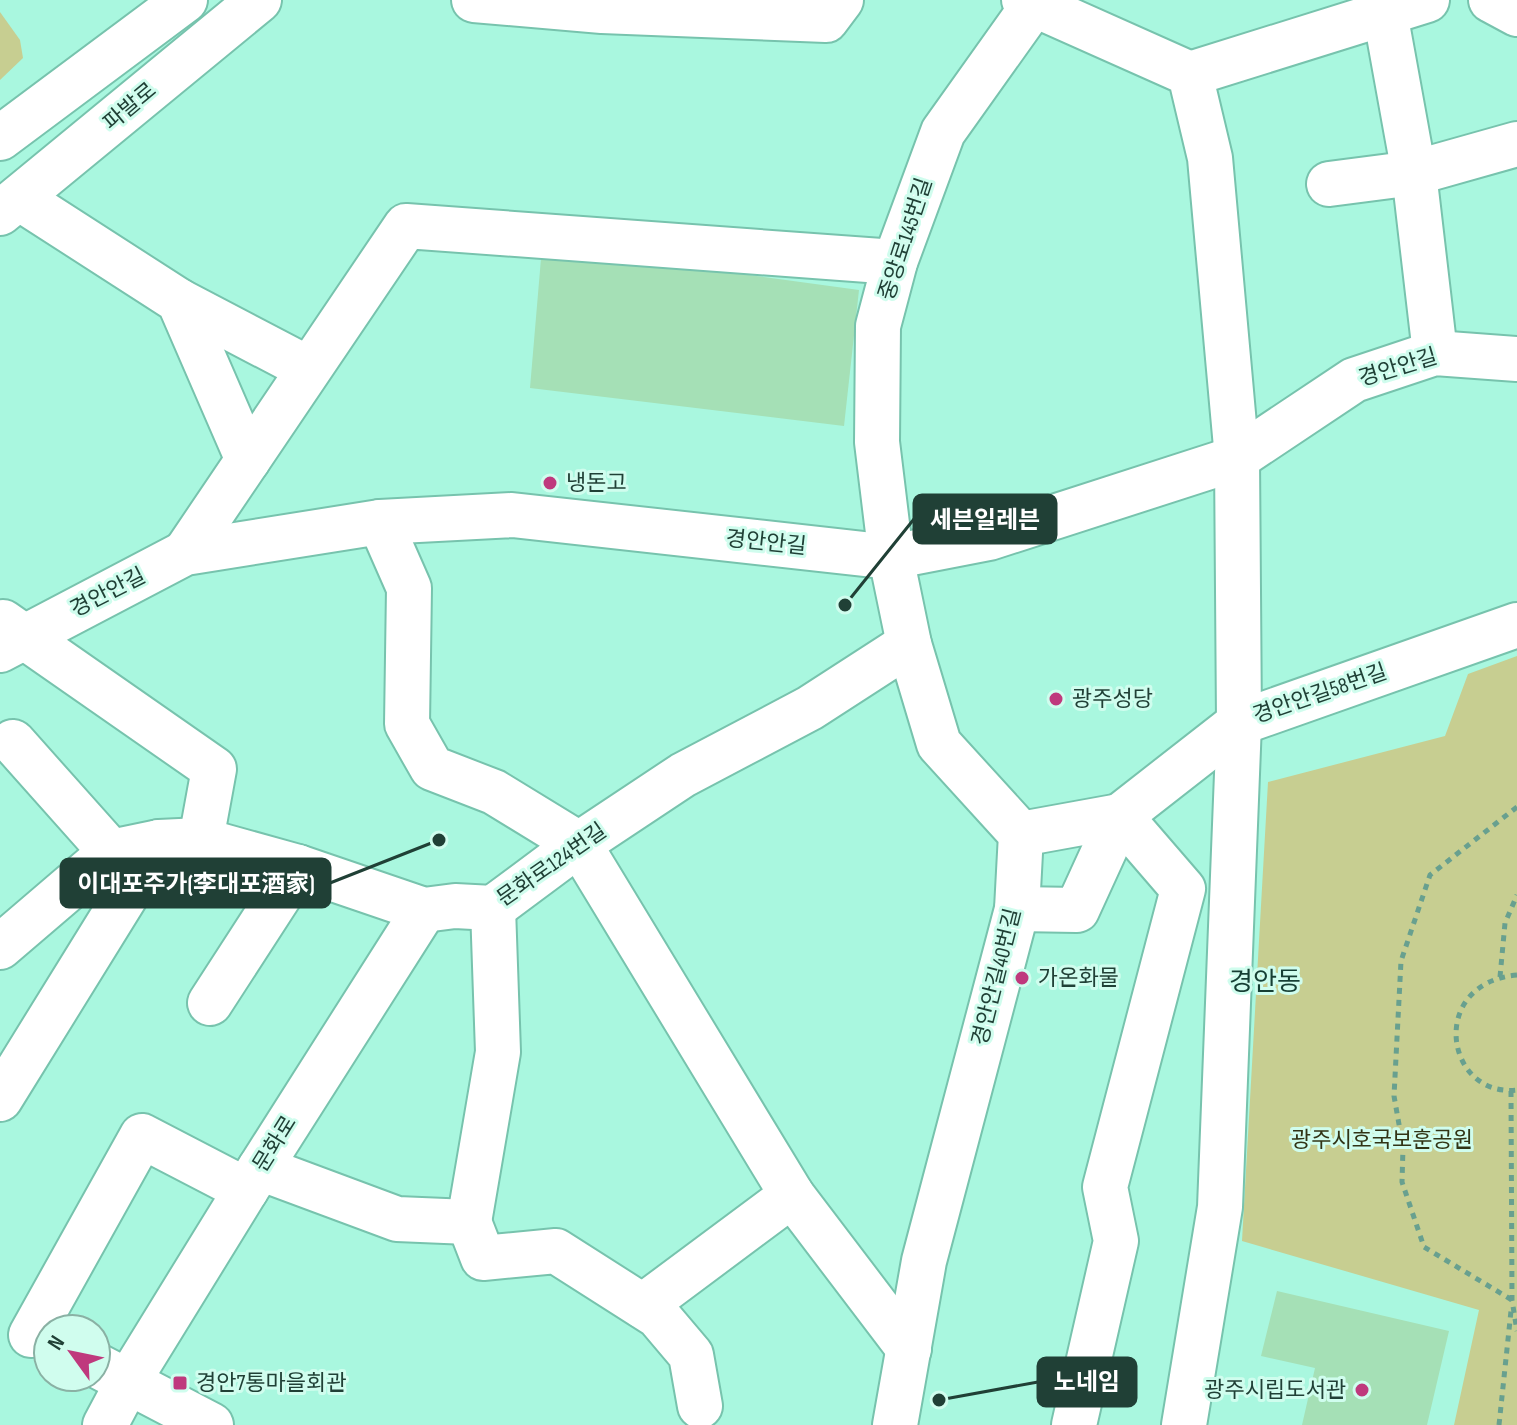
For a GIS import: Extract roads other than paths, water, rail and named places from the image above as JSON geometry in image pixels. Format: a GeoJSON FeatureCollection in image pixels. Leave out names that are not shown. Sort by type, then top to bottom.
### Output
{"type":"FeatureCollection","features":[{"type":"Feature","properties":{"kind":"street"},"geometry":{"type":"LineString","coordinates":[[0,138],[185,0]]}},
{"type":"Feature","properties":{"kind":"street","name":"파발로"},"geometry":{"type":"LineString","coordinates":[[10,206],[259,0]]}},
{"type":"Feature","properties":{"kind":"street"},"geometry":{"type":"LineString","coordinates":[[474,0],[606,5],[826,20],[841,0]]}},
{"type":"Feature","properties":{"kind":"street"},"geometry":{"type":"LineString","coordinates":[[1031,2],[1190,74],[1427,0]]}},
{"type":"Feature","properties":{"kind":"street"},"geometry":{"type":"LineString","coordinates":[[1491,0],[1517,14]]}},
{"type":"Feature","properties":{"kind":"street","name":"중앙로145번길"},"geometry":{"type":"LineString","coordinates":[[891,557],[877,442],[878,326],[895,262],[943,132],[1031,2]]}},
{"type":"Feature","properties":{"kind":"street"},"geometry":{"type":"LineString","coordinates":[[1385,13],[1414,173],[1435,353]]}},
{"type":"Feature","properties":{"kind":"street"},"geometry":{"type":"LineString","coordinates":[[1184,1425],[1220,1207],[1239,723],[1237,458],[1210,158],[1190,74]]}},
{"type":"Feature","properties":{"kind":"street"},"geometry":{"type":"LineString","coordinates":[[1329,184],[1414,173],[1517,144]]}},
{"type":"Feature","properties":{"kind":"street"},"geometry":{"type":"LineString","coordinates":[[10,206],[179,301],[307,368]]}},
{"type":"Feature","properties":{"kind":"street"},"geometry":{"type":"LineString","coordinates":[[185,553],[307,368],[406,226],[895,262]]}},
{"type":"Feature","properties":{"kind":"street"},"geometry":{"type":"LineString","coordinates":[[179,301],[248,460]]}},
{"type":"Feature","properties":{"kind":"street","name":"경안안길"},"geometry":{"type":"LineString","coordinates":[[8,636],[185,553],[380,522],[512,515],[891,557],[989,538],[1237,458],[1354,380],[1435,353],[1517,359]]}},
{"type":"Feature","properties":{"kind":"street"},"geometry":{"type":"LineString","coordinates":[[380,522],[409,588],[407,724],[432,768],[494,792],[579,844],[792,1195],[909,1349]]}},
{"type":"Feature","properties":{"kind":"street"},"geometry":{"type":"LineString","coordinates":[[891,557],[909,644],[939,744],[1021,834],[1120,816],[1183,889],[1105,1187],[1116,1241],[1074,1425]]}},
{"type":"Feature","properties":{"kind":"street","name":"경안안길58번길"},"geometry":{"type":"LineString","coordinates":[[1017,909],[1077,910],[1120,816],[1239,723],[1517,625]]}},
{"type":"Feature","properties":{"kind":"street"},"geometry":{"type":"LineString","coordinates":[[0,675],[8,636],[214,769],[201,840]]}},
{"type":"Feature","properties":{"kind":"street","name":"문화로124번길"},"geometry":{"type":"LineString","coordinates":[[4,935],[111,852],[159,842],[201,840],[298,867],[424,910],[455,906],[493,908],[579,844],[683,775],[810,708],[909,644]]}},
{"type":"Feature","properties":{"kind":"street"},"geometry":{"type":"LineString","coordinates":[[13,742],[111,852]]}},
{"type":"Feature","properties":{"kind":"street","name":"경안안길40번길"},"geometry":{"type":"LineString","coordinates":[[895,1425],[924,1261],[1017,909],[1021,834]]}},
{"type":"Feature","properties":{"kind":"street"},"geometry":{"type":"LineString","coordinates":[[0,1099],[159,842]]}},
{"type":"Feature","properties":{"kind":"street"},"geometry":{"type":"LineString","coordinates":[[210,1003],[298,867]]}},
{"type":"Feature","properties":{"kind":"street"},"geometry":{"type":"LineString","coordinates":[[493,908],[498,1052],[469,1222],[483,1258],[556,1251],[658,1316],[691,1355],[700,1406]]}},
{"type":"Feature","properties":{"kind":"street","name":"문화로"},"geometry":{"type":"LineString","coordinates":[[105,1425],[113,1372],[253,1179],[424,910]]}},
{"type":"Feature","properties":{"kind":"street"},"geometry":{"type":"LineString","coordinates":[[26,1332],[142,1136],[253,1179],[397,1219],[469,1222]]}},
{"type":"Feature","properties":{"kind":"street"},"geometry":{"type":"LineString","coordinates":[[643,1306],[792,1195]]}},
{"type":"Feature","properties":{"kind":"street"},"geometry":{"type":"LineString","coordinates":[[113,1372],[211,1425]]}},
{"type":"Feature","properties":{"kind":"place","name":"냉돈고"},"geometry":{"type":"Point","coordinates":[550,483]}},
{"type":"Feature","properties":{"kind":"place","name":"세븐일레븐"},"geometry":{"type":"Point","coordinates":[845,605]}},
{"type":"Feature","properties":{"kind":"place","name":"광주성당"},"geometry":{"type":"Point","coordinates":[1056,699]}},
{"type":"Feature","properties":{"kind":"place","name":"이대포주가(李대포酒家)"},"geometry":{"type":"Point","coordinates":[439,840]}},
{"type":"Feature","properties":{"kind":"place","name":"가온화물"},"geometry":{"type":"Point","coordinates":[1022,978]}},
{"type":"Feature","properties":{"kind":"place","name":"경안7통마을회관"},"geometry":{"type":"Point","coordinates":[180,1383]}},
{"type":"Feature","properties":{"kind":"place","name":"광주시립도서관"},"geometry":{"type":"Point","coordinates":[1362,1390]}},
{"type":"Feature","properties":{"kind":"place","name":"노네임"},"geometry":{"type":"Point","coordinates":[939,1400]}},
{"type":"Feature","properties":{"kind":"district","name":"경안동"},"geometry":{"type":"Point","coordinates":[1265,982]}},
{"type":"Feature","properties":{"kind":"park label","name":"광주시호국보훈공원"},"geometry":{"type":"Point","coordinates":[1382,1140]}}]}
